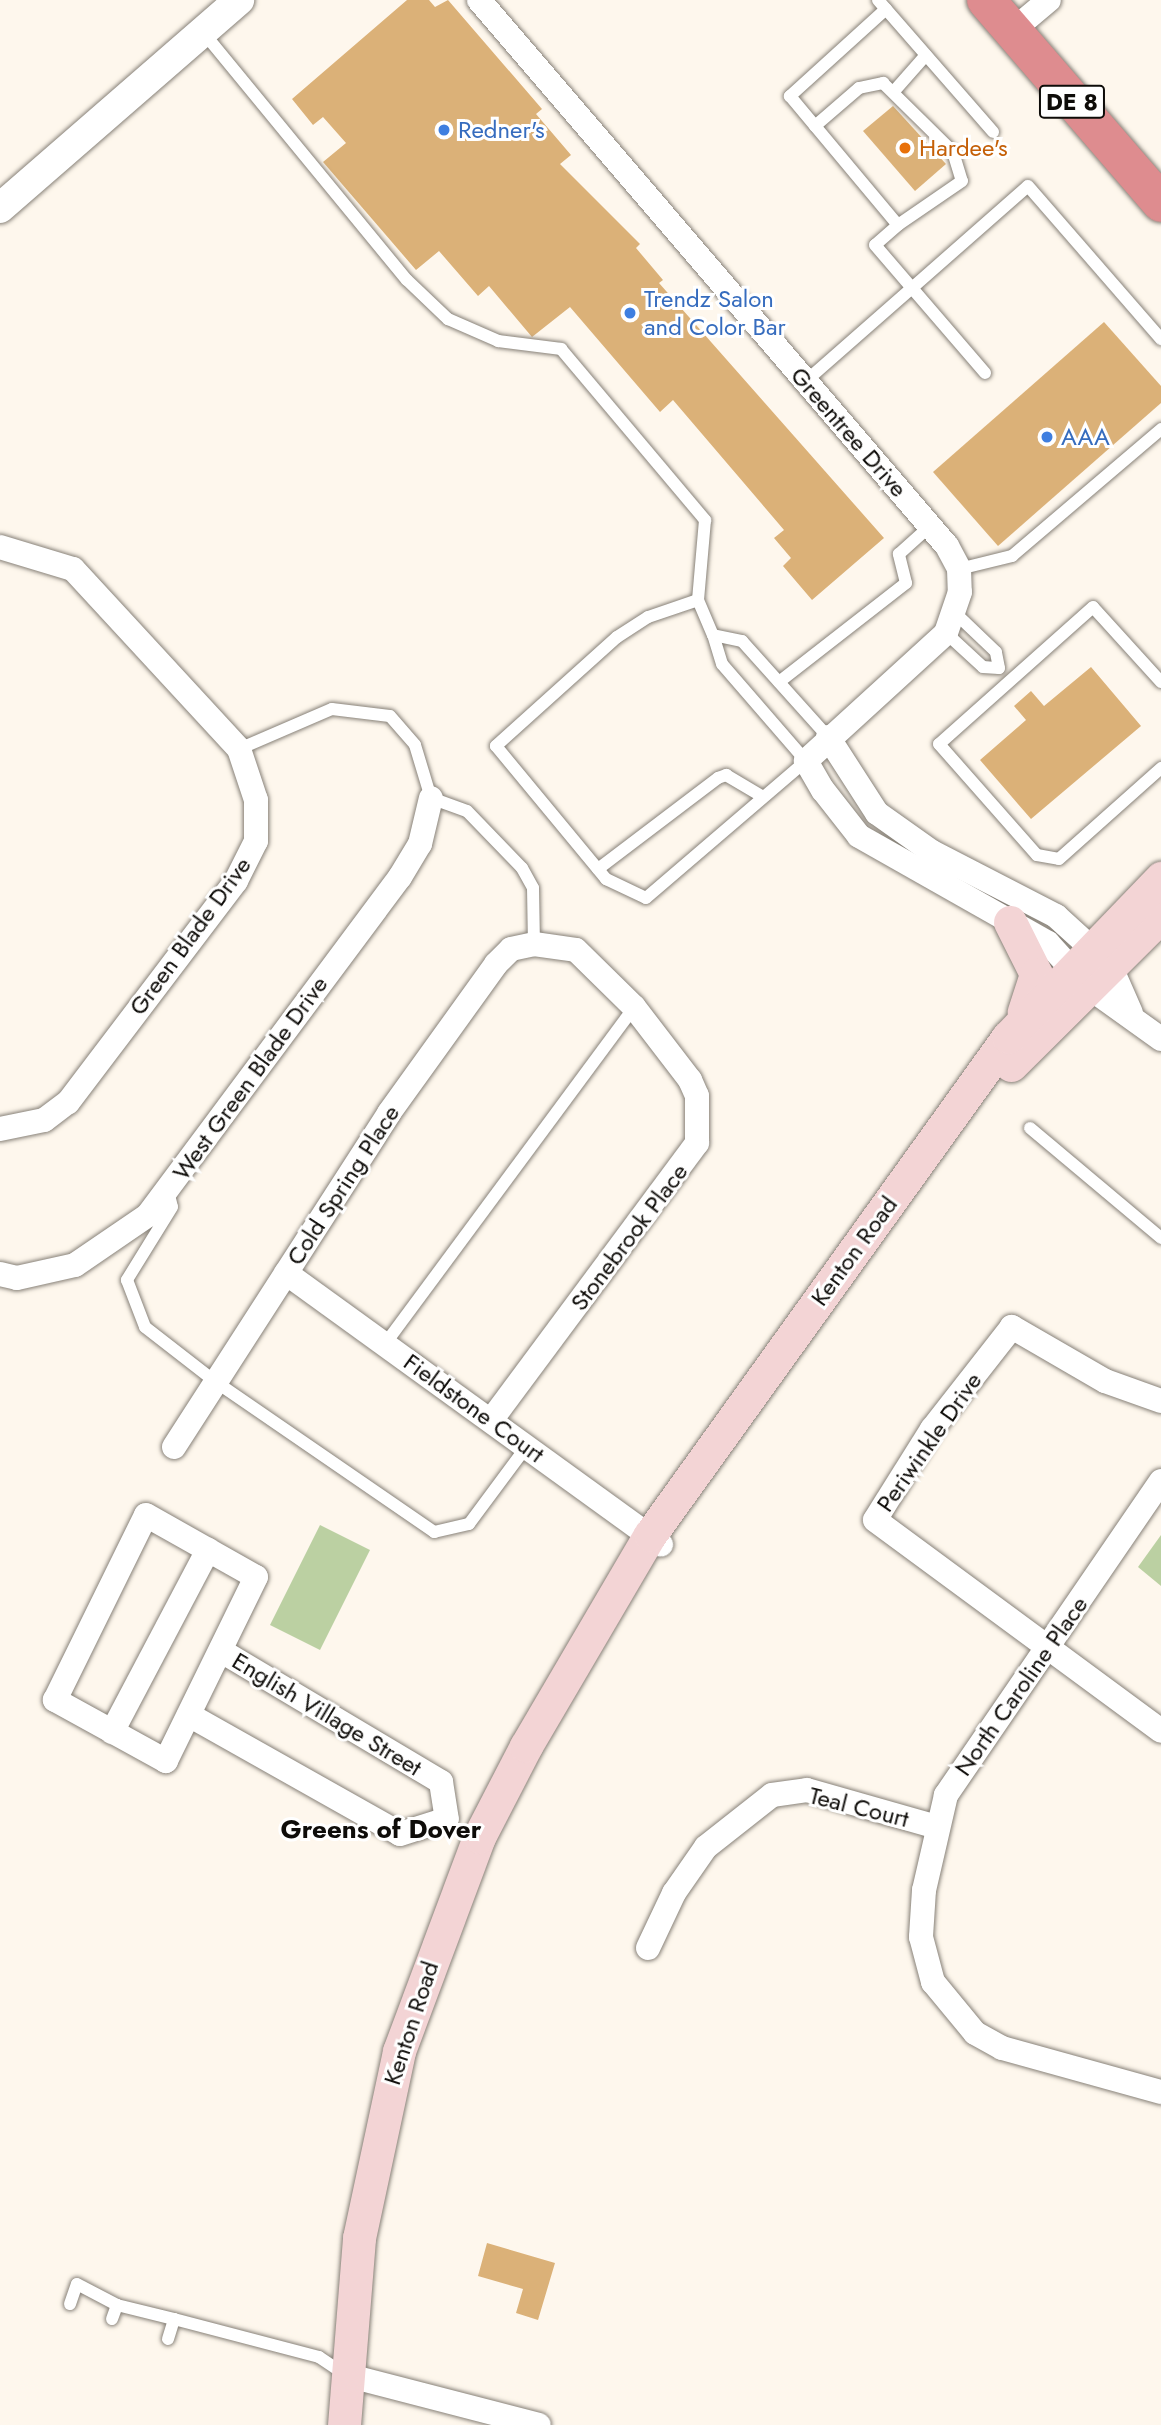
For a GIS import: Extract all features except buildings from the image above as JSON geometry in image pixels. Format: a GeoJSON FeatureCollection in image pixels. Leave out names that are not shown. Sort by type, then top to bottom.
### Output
{"type":"FeatureCollection","features":[{"type":"Feature","properties":{"kind":"highway","name":"DE 8"},"geometry":{"type":"LineString","coordinates":[[986,0],[1159,198]]}},
{"type":"Feature","properties":{"kind":"main road","name":"Kenton Road"},"geometry":{"type":"LineString","coordinates":[[655,1539],[911,1194],[1161,878]]}},
{"type":"Feature","properties":{"kind":"main road","name":"Kenton Road"},"geometry":{"type":"LineString","coordinates":[[344,2425],[346,2375],[375,2147],[399,2051],[479,1837],[581,1651],[655,1539],[1008,1037],[1089,966],[1161,916]]}},
{"type":"Feature","properties":{"kind":"main road"},"geometry":{"type":"LineString","coordinates":[[1008,1037],[1032,998],[1036,974],[1010,922]]}},
{"type":"Feature","properties":{"kind":"street"},"geometry":{"type":"LineString","coordinates":[[0,208],[239,0]]}},
{"type":"Feature","properties":{"kind":"street","name":"Greentree Drive"},"geometry":{"type":"LineString","coordinates":[[479,0],[930,526],[959,569]]}},
{"type":"Feature","properties":{"kind":"street"},"geometry":{"type":"LineString","coordinates":[[1012,32],[1049,0]]}},
{"type":"Feature","properties":{"kind":"street","name":"Green Blade Drive"},"geometry":{"type":"LineString","coordinates":[[0,547],[73,569],[239,749],[256,800],[256,841],[236,881],[68,1102],[44,1120],[0,1129]]}},
{"type":"Feature","properties":{"kind":"street"},"geometry":{"type":"LineString","coordinates":[[959,569],[951,623],[828,737],[806,761],[859,836],[1089,966]]}},
{"type":"Feature","properties":{"kind":"street"},"geometry":{"type":"LineString","coordinates":[[828,737],[865,797],[896,828],[1034,902],[1131,1013],[1161,1039]]}},
{"type":"Feature","properties":{"kind":"street","name":"West Green Blade Drive"},"geometry":{"type":"LineString","coordinates":[[0,1274],[17,1278],[75,1265],[117,1241],[167,1191],[400,877],[420,844],[431,798]]}},
{"type":"Feature","properties":{"kind":"street","name":"Stonebrook Place"},"geometry":{"type":"LineString","coordinates":[[491,1420],[697,1143],[697,1096],[690,1080],[634,1007],[576,950],[534,944]]}},
{"type":"Feature","properties":{"kind":"street","name":"Cold Spring Place"},"geometry":{"type":"LineString","coordinates":[[174,1447],[286,1273],[496,964],[511,949],[534,944]]}},
{"type":"Feature","properties":{"kind":"street","name":"Fieldstone Court"},"geometry":{"type":"LineString","coordinates":[[286,1273],[655,1539]]}},
{"type":"Feature","properties":{"kind":"street","name":"Periwinkle Drive"},"geometry":{"type":"LineString","coordinates":[[1049,1646],[875,1520],[932,1430],[1012,1327],[1105,1381],[1161,1401]]}},
{"type":"Feature","properties":{"kind":"street","name":"North Caroline Place"},"geometry":{"type":"LineString","coordinates":[[1161,1481],[1049,1646],[967,1758],[937,1827],[921,1937],[933,1982],[951,2009],[1002,2048],[1161,2092]]}},
{"type":"Feature","properties":{"kind":"street"},"geometry":{"type":"LineString","coordinates":[[146,1516],[256,1577],[223,1652],[166,1761],[55,1700],[146,1516]]}},
{"type":"Feature","properties":{"kind":"street"},"geometry":{"type":"LineString","coordinates":[[112,1731],[208,1550]]}},
{"type":"Feature","properties":{"kind":"street"},"geometry":{"type":"LineString","coordinates":[[1049,1646],[1161,1731]]}},
{"type":"Feature","properties":{"kind":"street","name":"English Village Street"},"geometry":{"type":"LineString","coordinates":[[223,1652],[440,1782],[447,1819]]}},
{"type":"Feature","properties":{"kind":"street"},"geometry":{"type":"LineString","coordinates":[[189,1715],[400,1834],[447,1819],[479,1837]]}},
{"type":"Feature","properties":{"kind":"street","name":"Teal Court"},"geometry":{"type":"LineString","coordinates":[[648,1948],[674,1893],[706,1847],[772,1795],[807,1790],[937,1827]]}},
{"type":"Feature","properties":{"kind":"street"},"geometry":{"type":"LineString","coordinates":[[346,2375],[539,2425]]}},
{"type":"Feature","properties":{"kind":"lane"},"geometry":{"type":"LineString","coordinates":[[898,225],[790,96],[882,5],[993,132]]}},
{"type":"Feature","properties":{"kind":"lane"},"geometry":{"type":"LineString","coordinates":[[202,32],[407,280],[448,319],[498,341],[561,349],[705,520],[698,600],[722,664],[806,761],[646,898],[630,895],[598,869],[496,746],[617,637],[648,617],[698,600]]}},
{"type":"Feature","properties":{"kind":"lane"},"geometry":{"type":"LineString","coordinates":[[896,89],[926,55]]}},
{"type":"Feature","properties":{"kind":"lane"},"geometry":{"type":"LineString","coordinates":[[815,126],[859,88],[883,83],[896,89],[962,171],[962,181],[942,199],[898,225],[875,245],[985,373]]}},
{"type":"Feature","properties":{"kind":"lane"},"geometry":{"type":"LineString","coordinates":[[806,382],[1028,186],[1161,339]]}},
{"type":"Feature","properties":{"kind":"lane"},"geometry":{"type":"LineString","coordinates":[[959,569],[1012,556],[1161,429]]}},
{"type":"Feature","properties":{"kind":"lane"},"geometry":{"type":"LineString","coordinates":[[779,682],[906,583],[898,554],[930,526]]}},
{"type":"Feature","properties":{"kind":"lane"},"geometry":{"type":"LineString","coordinates":[[1161,682],[1093,607],[939,744],[1037,855],[1059,859],[1161,768]]}},
{"type":"Feature","properties":{"kind":"lane"},"geometry":{"type":"LineString","coordinates":[[951,623],[984,667],[999,668]]}},
{"type":"Feature","properties":{"kind":"lane"},"geometry":{"type":"LineString","coordinates":[[951,623],[996,652],[999,668],[1010,680]]}},
{"type":"Feature","properties":{"kind":"lane"},"geometry":{"type":"LineString","coordinates":[[712,635],[742,641],[828,737]]}},
{"type":"Feature","properties":{"kind":"lane"},"geometry":{"type":"LineString","coordinates":[[239,749],[332,709],[377,710],[415,744],[431,798],[467,811],[522,868],[533,888],[534,944]]}},
{"type":"Feature","properties":{"kind":"lane"},"geometry":{"type":"LineString","coordinates":[[598,869],[718,778],[726,775],[763,797]]}},
{"type":"Feature","properties":{"kind":"lane"},"geometry":{"type":"LineString","coordinates":[[385,1344],[634,1007]]}},
{"type":"Feature","properties":{"kind":"lane"},"geometry":{"type":"LineString","coordinates":[[1030,1128],[1161,1238]]}},
{"type":"Feature","properties":{"kind":"lane"},"geometry":{"type":"LineString","coordinates":[[167,1191],[172,1207],[127,1280],[145,1327],[215,1382],[434,1532],[469,1524],[527,1446]]}},
{"type":"Feature","properties":{"kind":"lane"},"geometry":{"type":"LineString","coordinates":[[70,2304],[77,2284],[117,2305],[319,2357],[346,2375]]}},
{"type":"Feature","properties":{"kind":"lane"},"geometry":{"type":"LineString","coordinates":[[112,2319],[117,2305]]}},
{"type":"Feature","properties":{"kind":"lane"},"geometry":{"type":"LineString","coordinates":[[168,2339],[174,2319]]}},
{"type":"Feature","properties":{"kind":"green space"},"geometry":{"type":"Polygon","coordinates":[[[320,1525],[370,1550],[320,1650],[270,1625],[320,1525]]]}},
{"type":"Feature","properties":{"kind":"green space"},"geometry":{"type":"Polygon","coordinates":[[[1161,1535],[1161,1586],[1138,1567],[1161,1535]]]}},
{"type":"Feature","properties":{"kind":"place","name":"Redner's"},"geometry":{"type":"Point","coordinates":[444,130]}},
{"type":"Feature","properties":{"kind":"place","name":"Hardee's"},"geometry":{"type":"Point","coordinates":[905,148]}},
{"type":"Feature","properties":{"kind":"place","name":"Trendz Salon and Color Bar"},"geometry":{"type":"Point","coordinates":[630,313]}},
{"type":"Feature","properties":{"kind":"place","name":"AAA"},"geometry":{"type":"Point","coordinates":[1047,437]}},
{"type":"Feature","properties":{"kind":"district","name":"Greens of Dover"},"geometry":{"type":"Point","coordinates":[381,1830]}}]}
